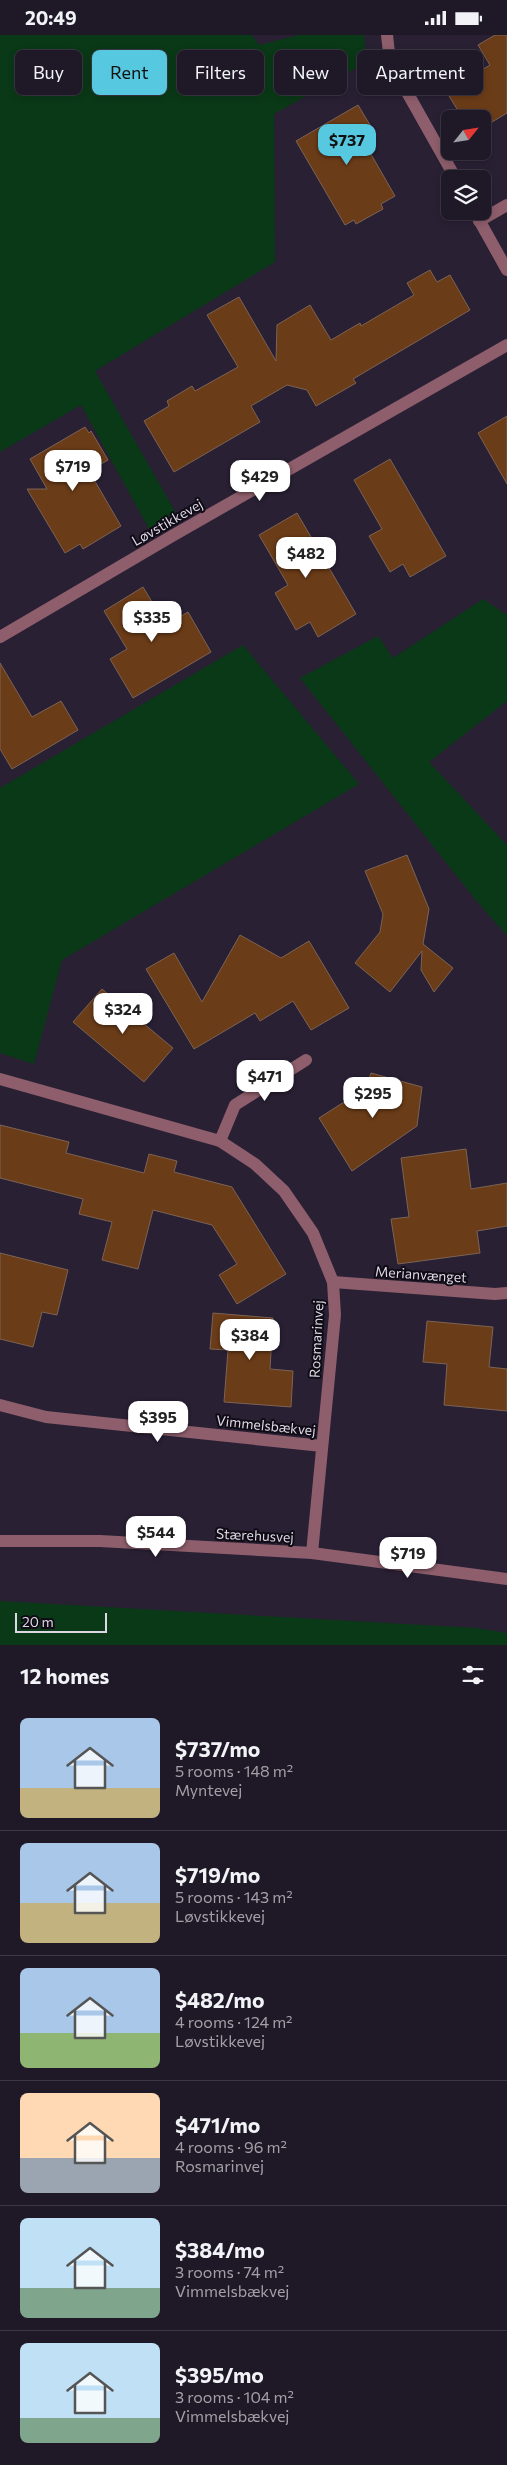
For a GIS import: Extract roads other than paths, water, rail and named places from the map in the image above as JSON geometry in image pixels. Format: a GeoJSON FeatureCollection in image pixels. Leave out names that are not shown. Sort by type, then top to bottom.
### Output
{"type":"FeatureCollection","features":[{"type":"Feature","properties":{"kind":"street"},"geometry":{"type":"LineString","coordinates":[[387,35],[390,62],[451,170]]}},
{"type":"Feature","properties":{"kind":"street"},"geometry":{"type":"LineString","coordinates":[[491,211],[507,205]]}},
{"type":"Feature","properties":{"kind":"street"},"geometry":{"type":"LineString","coordinates":[[479,220],[507,270]]}},
{"type":"Feature","properties":{"kind":"street","name":"Løvstikkevej"},"geometry":{"type":"LineString","coordinates":[[0,637],[172,536],[507,345]]}},
{"type":"Feature","properties":{"kind":"street"},"geometry":{"type":"LineString","coordinates":[[220,1141],[235,1105],[306,1060]]}},
{"type":"Feature","properties":{"kind":"street","name":"Rosmarinvej"},"geometry":{"type":"LineString","coordinates":[[0,1079],[220,1141],[255,1164],[284,1191],[313,1233],[333,1282],[335,1315],[312,1553]]}},
{"type":"Feature","properties":{"kind":"street","name":"Merianvænget"},"geometry":{"type":"LineString","coordinates":[[333,1282],[495,1294],[507,1293]]}},
{"type":"Feature","properties":{"kind":"street","name":"Vimmelsbækvej"},"geometry":{"type":"LineString","coordinates":[[0,1405],[46,1417],[322,1446]]}},
{"type":"Feature","properties":{"kind":"street","name":"Stærehusvej"},"geometry":{"type":"LineString","coordinates":[[0,1541],[100,1541],[312,1553],[507,1579]]}}]}
